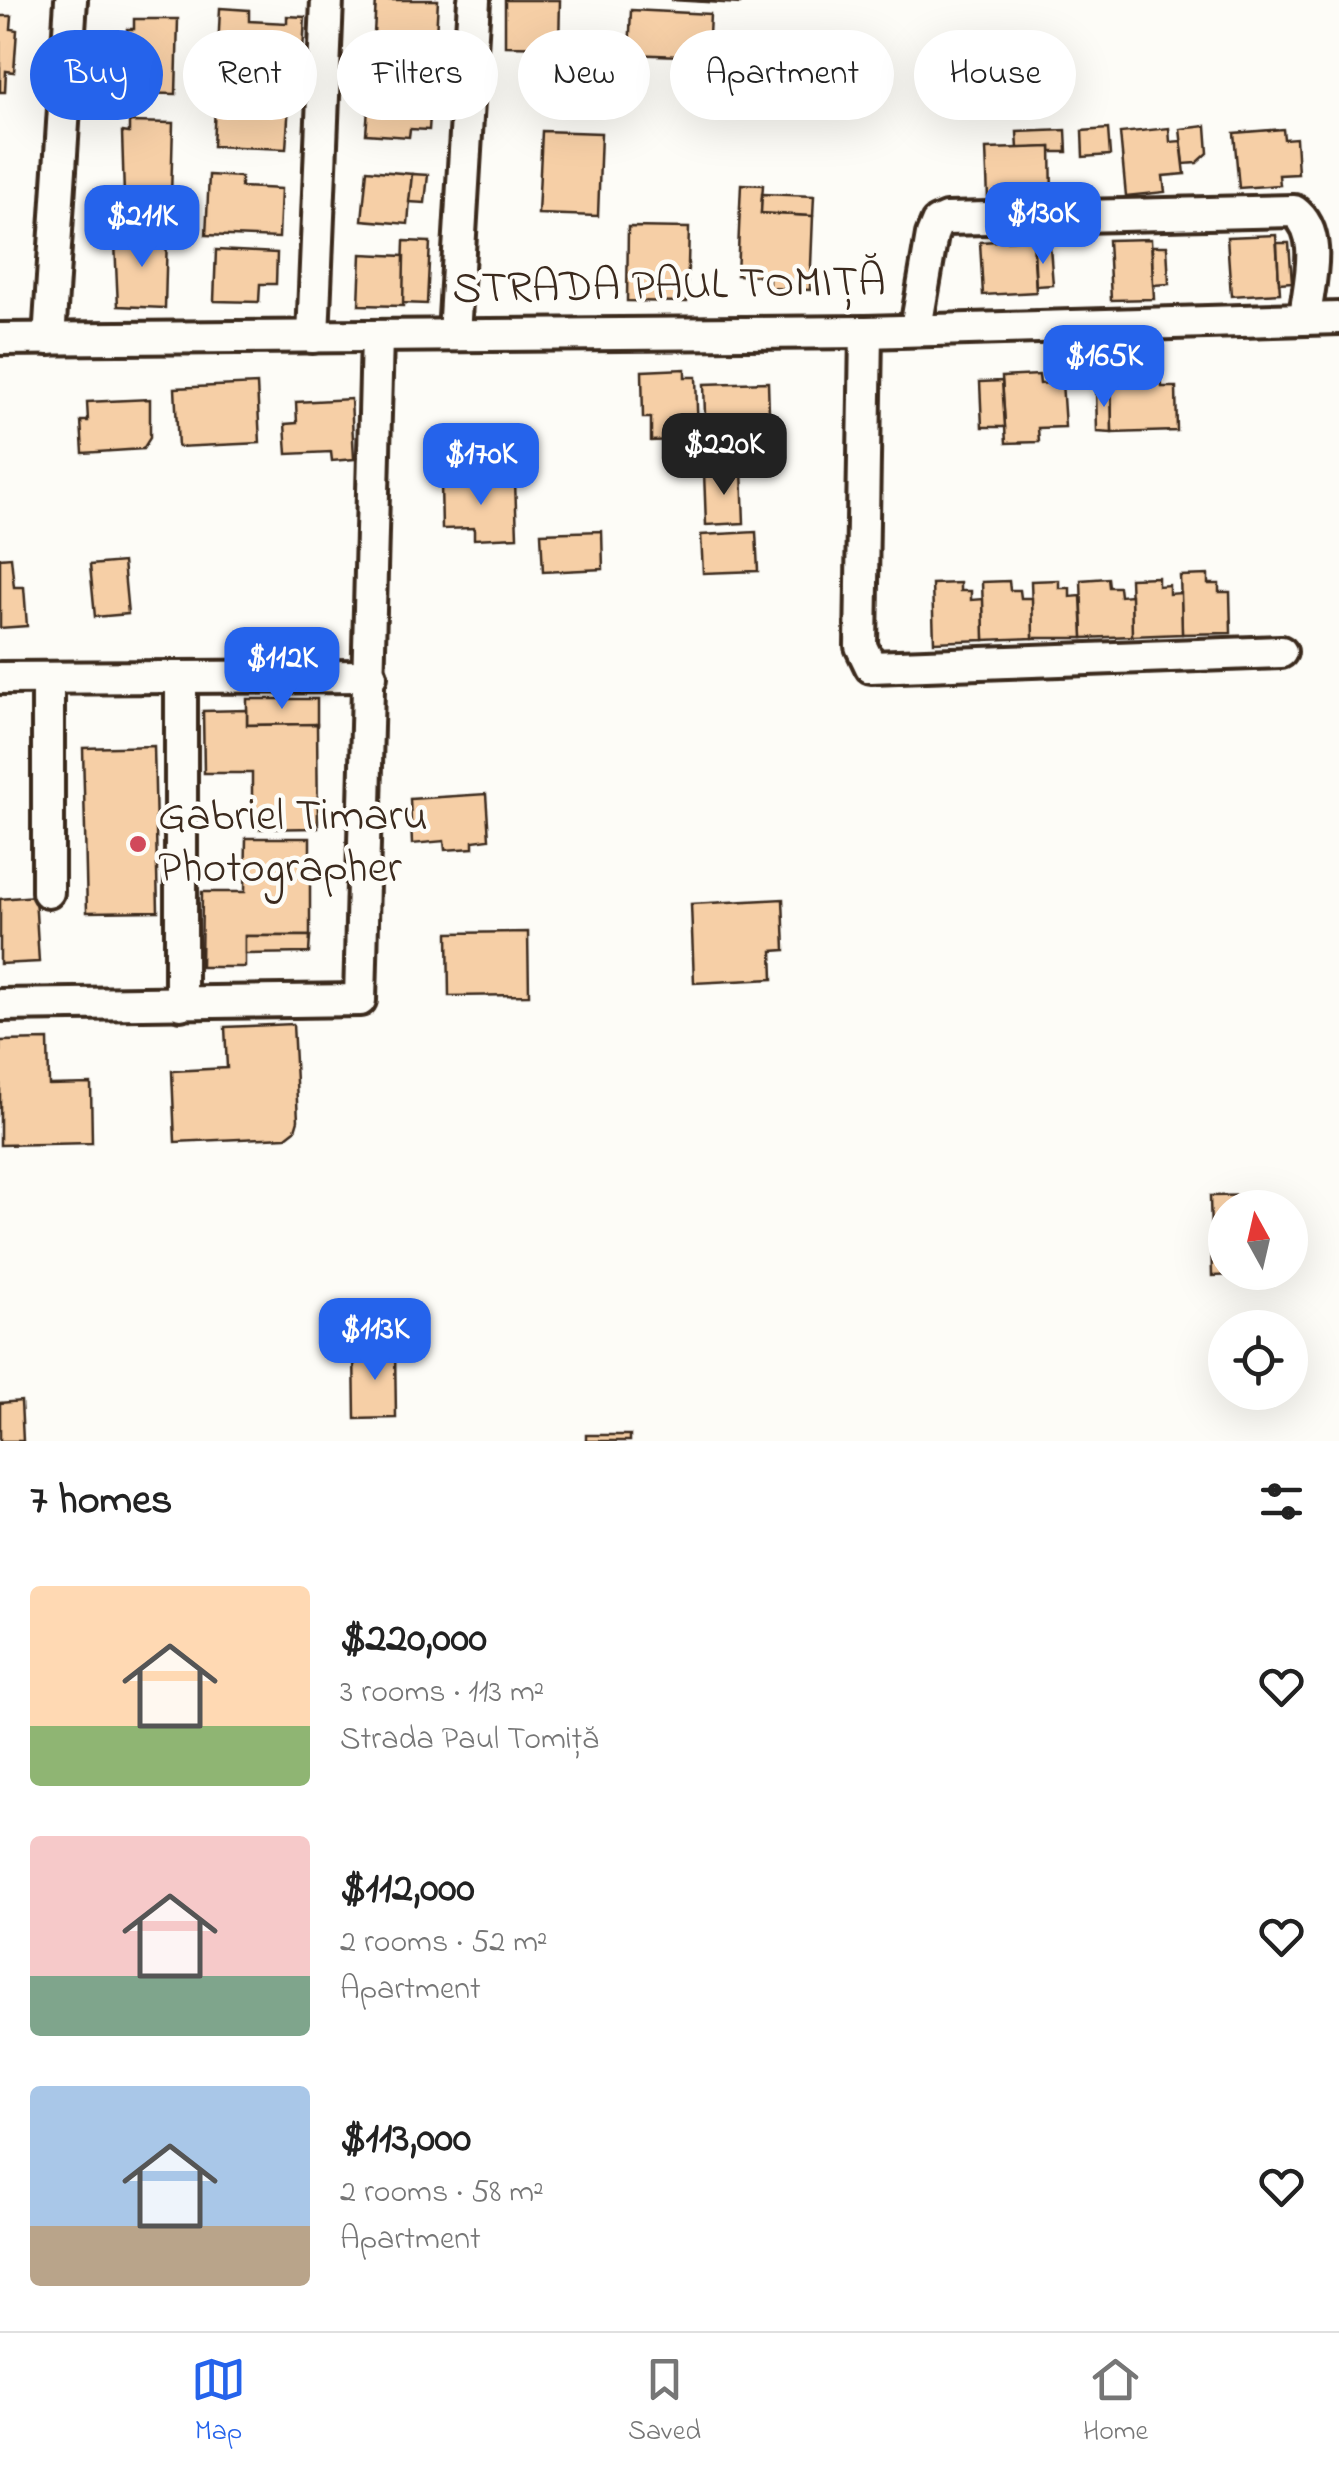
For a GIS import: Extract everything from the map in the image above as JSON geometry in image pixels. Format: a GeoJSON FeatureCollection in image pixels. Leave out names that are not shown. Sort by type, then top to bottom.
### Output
{"type":"FeatureCollection","features":[{"type":"Feature","properties":{"kind":"street"},"geometry":{"type":"LineString","coordinates":[[49,339],[70,0]]}},
{"type":"Feature","properties":{"kind":"street"},"geometry":{"type":"LineString","coordinates":[[313,337],[327,0]]}},
{"type":"Feature","properties":{"kind":"street"},"geometry":{"type":"LineString","coordinates":[[454,335],[474,0]]}},
{"type":"Feature","properties":{"kind":"street"},"geometry":{"type":"LineString","coordinates":[[916,328],[932,235],[938,223],[946,220],[1294,211],[1306,220],[1313,238],[1305,318]]}},
{"type":"Feature","properties":{"kind":"street","name":"STRADA PAUL TOMIȚĂ"},"geometry":{"type":"LineString","coordinates":[[0,339],[866,332],[1339,318]]}},
{"type":"Feature","properties":{"kind":"street"},"geometry":{"type":"LineString","coordinates":[[866,332],[861,646],[871,667],[1280,652]]}},
{"type":"Feature","properties":{"kind":"street"},"geometry":{"type":"LineString","coordinates":[[0,1005],[360,1000],[377,336]]}},
{"type":"Feature","properties":{"kind":"street"},"geometry":{"type":"LineString","coordinates":[[0,678],[370,676]]}},
{"type":"Feature","properties":{"kind":"street"},"geometry":{"type":"LineString","coordinates":[[48,678],[48,892]]}},
{"type":"Feature","properties":{"kind":"street"},"geometry":{"type":"LineString","coordinates":[[181,679],[181,1004]]}},
{"type":"Feature","properties":{"kind":"building"},"geometry":{"type":"Polygon","coordinates":[[[376,0],[438,0],[436,30],[374,30],[376,0]]]}},
{"type":"Feature","properties":{"kind":"building"},"geometry":{"type":"Polygon","coordinates":[[[505,0],[560,0],[559,30],[518,30],[518,46],[505,46],[505,0]]]}},
{"type":"Feature","properties":{"kind":"building"},"geometry":{"type":"Polygon","coordinates":[[[671,0],[740,0],[740,4],[671,0]]]}},
{"type":"Feature","properties":{"kind":"building"},"geometry":{"type":"Polygon","coordinates":[[[220,8],[249,10],[249,21],[287,23],[287,16],[305,17],[304,30],[219,30],[220,8]]]}},
{"type":"Feature","properties":{"kind":"building"},"geometry":{"type":"Polygon","coordinates":[[[631,10],[710,14],[709,30],[670,30],[670,56],[650,55],[650,30],[630,30],[631,10]]]}},
{"type":"Feature","properties":{"kind":"building"},"geometry":{"type":"Polygon","coordinates":[[[0,16],[12,16],[11,29],[17,30],[14,72],[6,71],[5,92],[0,92],[0,16]]]}},
{"type":"Feature","properties":{"kind":"building"},"geometry":{"type":"Polygon","coordinates":[[[134,19],[178,19],[176,94],[163,94],[163,30],[127,30],[134,29],[134,19]]]}},
{"type":"Feature","properties":{"kind":"building"},"geometry":{"type":"Polygon","coordinates":[[[214,120],[288,120],[286,149],[213,146],[214,120]]]}},
{"type":"Feature","properties":{"kind":"building"},"geometry":{"type":"Polygon","coordinates":[[[367,120],[430,120],[429,130],[410,129],[409,137],[366,134],[367,120]]]}},
{"type":"Feature","properties":{"kind":"building"},"geometry":{"type":"Polygon","coordinates":[[[129,122],[173,123],[171,198],[124,196],[122,132],[129,133],[129,122]]]}},
{"type":"Feature","properties":{"kind":"building"},"geometry":{"type":"Polygon","coordinates":[[[1206,126],[1208,153],[1197,163],[1184,164],[1180,129],[1206,126]]]}},
{"type":"Feature","properties":{"kind":"building"},"geometry":{"type":"Polygon","coordinates":[[[1169,128],[1170,142],[1181,141],[1185,174],[1163,176],[1165,192],[1126,196],[1120,133],[1169,128]]]}},
{"type":"Feature","properties":{"kind":"building"},"geometry":{"type":"Polygon","coordinates":[[[1108,129],[1110,155],[1083,157],[1082,131],[1108,129]]]}},
{"type":"Feature","properties":{"kind":"building"},"geometry":{"type":"Polygon","coordinates":[[[1283,129],[1284,139],[1296,138],[1298,174],[1279,175],[1280,185],[1239,188],[1234,133],[1283,129]]]}},
{"type":"Feature","properties":{"kind":"building"},"geometry":{"type":"Polygon","coordinates":[[[1066,130],[1067,152],[1051,152],[1051,147],[1018,149],[1017,132],[1066,130]]]}},
{"type":"Feature","properties":{"kind":"building"},"geometry":{"type":"Polygon","coordinates":[[[542,131],[601,133],[598,216],[538,214],[542,131]]]}},
{"type":"Feature","properties":{"kind":"building"},"geometry":{"type":"Polygon","coordinates":[[[1051,147],[1052,197],[988,199],[986,149],[1051,147]]]}},
{"type":"Feature","properties":{"kind":"building"},"geometry":{"type":"Polygon","coordinates":[[[367,170],[412,174],[408,224],[362,220],[367,170]]]}},
{"type":"Feature","properties":{"kind":"building"},"geometry":{"type":"Polygon","coordinates":[[[412,174],[428,175],[425,203],[409,202],[412,174]]]}},
{"type":"Feature","properties":{"kind":"building"},"geometry":{"type":"Polygon","coordinates":[[[209,175],[241,177],[241,187],[281,189],[279,238],[206,235],[209,175]]]}},
{"type":"Feature","properties":{"kind":"building"},"geometry":{"type":"Polygon","coordinates":[[[741,184],[763,185],[761,213],[813,216],[810,290],[769,288],[769,276],[737,275],[741,184]]]}},
{"type":"Feature","properties":{"kind":"building"},"geometry":{"type":"Polygon","coordinates":[[[762,194],[814,196],[813,216],[761,213],[762,194]]]}},
{"type":"Feature","properties":{"kind":"building"},"geometry":{"type":"Polygon","coordinates":[[[628,227],[689,228],[687,302],[627,301],[628,227]]]}},
{"type":"Feature","properties":{"kind":"building"},"geometry":{"type":"Polygon","coordinates":[[[123,232],[167,233],[165,308],[118,306],[115,243],[123,243],[123,232]]]}},
{"type":"Feature","properties":{"kind":"building"},"geometry":{"type":"Polygon","coordinates":[[[1276,235],[1280,293],[1231,296],[1227,237],[1276,235]]]}},
{"type":"Feature","properties":{"kind":"building"},"geometry":{"type":"Polygon","coordinates":[[[1033,239],[1036,292],[983,295],[980,242],[1033,239]]]}},
{"type":"Feature","properties":{"kind":"building"},"geometry":{"type":"Polygon","coordinates":[[[1151,239],[1154,299],[1111,300],[1108,240],[1151,239]]]}},
{"type":"Feature","properties":{"kind":"building"},"geometry":{"type":"Polygon","coordinates":[[[404,241],[430,242],[427,304],[402,303],[404,241]]]}},
{"type":"Feature","properties":{"kind":"building"},"geometry":{"type":"Polygon","coordinates":[[[1277,243],[1289,243],[1292,282],[1279,283],[1277,243]]]}},
{"type":"Feature","properties":{"kind":"building"},"geometry":{"type":"Polygon","coordinates":[[[1152,246],[1167,246],[1169,284],[1153,285],[1152,246]]]}},
{"type":"Feature","properties":{"kind":"building"},"geometry":{"type":"Polygon","coordinates":[[[1050,247],[1053,285],[1036,286],[1034,249],[1050,247]]]}},
{"type":"Feature","properties":{"kind":"building"},"geometry":{"type":"Polygon","coordinates":[[[216,250],[277,253],[276,284],[260,284],[259,302],[214,301],[216,250]]]}},
{"type":"Feature","properties":{"kind":"building"},"geometry":{"type":"Polygon","coordinates":[[[361,254],[404,256],[403,306],[359,305],[361,254]]]}},
{"type":"Feature","properties":{"kind":"building"},"geometry":{"type":"Polygon","coordinates":[[[685,369],[685,377],[696,377],[698,439],[651,441],[651,418],[643,418],[642,371],[685,369]]]}},
{"type":"Feature","properties":{"kind":"building"},"geometry":{"type":"Polygon","coordinates":[[[1161,373],[1162,387],[1176,387],[1177,431],[1112,433],[1111,374],[1161,373]]]}},
{"type":"Feature","properties":{"kind":"building"},"geometry":{"type":"Polygon","coordinates":[[[1039,375],[1040,384],[1062,382],[1065,427],[1038,428],[1039,442],[1006,443],[1002,377],[1039,375]]]}},
{"type":"Feature","properties":{"kind":"building"},"geometry":{"type":"Polygon","coordinates":[[[1002,381],[1005,427],[982,427],[980,382],[1002,381]]]}},
{"type":"Feature","properties":{"kind":"building"},"geometry":{"type":"Polygon","coordinates":[[[768,382],[770,444],[706,446],[704,384],[768,382]]]}},
{"type":"Feature","properties":{"kind":"building"},"geometry":{"type":"Polygon","coordinates":[[[257,384],[260,443],[178,447],[175,388],[257,384]]]}},
{"type":"Feature","properties":{"kind":"building"},"geometry":{"type":"Polygon","coordinates":[[[1096,388],[1111,388],[1112,433],[1097,432],[1096,388]]]}},
{"type":"Feature","properties":{"kind":"building"},"geometry":{"type":"Polygon","coordinates":[[[150,399],[150,438],[143,449],[83,453],[81,421],[88,421],[87,402],[150,399]]]}},
{"type":"Feature","properties":{"kind":"building"},"geometry":{"type":"Polygon","coordinates":[[[351,399],[354,459],[332,461],[331,452],[287,454],[285,424],[297,423],[296,402],[351,399]]]}},
{"type":"Feature","properties":{"kind":"building"},"geometry":{"type":"Polygon","coordinates":[[[742,470],[744,523],[706,525],[704,472],[742,470]]]}},
{"type":"Feature","properties":{"kind":"building"},"geometry":{"type":"Polygon","coordinates":[[[515,481],[517,537],[474,539],[474,528],[442,529],[441,483],[515,481]]]}},
{"type":"Feature","properties":{"kind":"building"},"geometry":{"type":"Polygon","coordinates":[[[602,531],[603,569],[543,572],[541,533],[602,531]]]}},
{"type":"Feature","properties":{"kind":"building"},"geometry":{"type":"Polygon","coordinates":[[[756,532],[758,571],[703,573],[701,535],[756,532]]]}},
{"type":"Feature","properties":{"kind":"building"},"geometry":{"type":"Polygon","coordinates":[[[11,557],[14,587],[24,587],[27,626],[0,628],[0,558],[11,557]]]}},
{"type":"Feature","properties":{"kind":"building"},"geometry":{"type":"Polygon","coordinates":[[[123,562],[128,614],[95,617],[90,565],[123,562]]]}},
{"type":"Feature","properties":{"kind":"building"},"geometry":{"type":"Polygon","coordinates":[[[1208,575],[1208,584],[1219,584],[1219,592],[1230,592],[1231,633],[1182,634],[1180,576],[1208,575]]]}},
{"type":"Feature","properties":{"kind":"building"},"geometry":{"type":"Polygon","coordinates":[[[1158,577],[1158,586],[1169,585],[1169,594],[1181,593],[1182,634],[1132,636],[1130,578],[1158,577]]]}},
{"type":"Feature","properties":{"kind":"building"},"geometry":{"type":"Polygon","coordinates":[[[1108,578],[1109,587],[1119,587],[1120,596],[1131,595],[1132,636],[1083,638],[1081,580],[1108,578]]]}},
{"type":"Feature","properties":{"kind":"building"},"geometry":{"type":"Polygon","coordinates":[[[1059,580],[1059,588],[1070,588],[1070,597],[1081,596],[1083,638],[1033,638],[1031,581],[1059,580]]]}},
{"type":"Feature","properties":{"kind":"building"},"geometry":{"type":"Polygon","coordinates":[[[1009,581],[1010,590],[1020,590],[1021,598],[1032,598],[1033,638],[984,640],[982,582],[1009,581]]]}},
{"type":"Feature","properties":{"kind":"building"},"geometry":{"type":"Polygon","coordinates":[[[960,583],[960,591],[971,591],[971,600],[983,599],[984,640],[934,642],[932,584],[960,583]]]}},
{"type":"Feature","properties":{"kind":"building"},"geometry":{"type":"Polygon","coordinates":[[[247,699],[317,699],[317,724],[247,725],[247,699]]]}},
{"type":"Feature","properties":{"kind":"building"},"geometry":{"type":"Polygon","coordinates":[[[247,710],[247,725],[317,724],[318,828],[252,829],[252,773],[204,773],[203,711],[247,710]]]}},
{"type":"Feature","properties":{"kind":"building"},"geometry":{"type":"Polygon","coordinates":[[[154,746],[158,911],[87,912],[83,748],[154,746]]]}},
{"type":"Feature","properties":{"kind":"building"},"geometry":{"type":"Polygon","coordinates":[[[486,794],[489,839],[473,841],[473,848],[445,850],[444,841],[412,844],[410,799],[486,794]]]}},
{"type":"Feature","properties":{"kind":"building"},"geometry":{"type":"Polygon","coordinates":[[[246,838],[310,838],[310,936],[245,936],[245,967],[201,967],[202,892],[245,892],[246,838]]]}},
{"type":"Feature","properties":{"kind":"building"},"geometry":{"type":"Polygon","coordinates":[[[35,896],[39,962],[0,964],[0,899],[35,896]]]}},
{"type":"Feature","properties":{"kind":"building"},"geometry":{"type":"Polygon","coordinates":[[[783,899],[785,950],[772,951],[773,979],[694,983],[691,904],[783,899]]]}},
{"type":"Feature","properties":{"kind":"building"},"geometry":{"type":"Polygon","coordinates":[[[528,932],[529,995],[449,996],[448,933],[528,932]]]}},
{"type":"Feature","properties":{"kind":"building"},"geometry":{"type":"Polygon","coordinates":[[[245,936],[310,936],[309,953],[245,954],[245,936]]]}},
{"type":"Feature","properties":{"kind":"building"},"geometry":{"type":"Polygon","coordinates":[[[293,1024],[298,1120],[295,1130],[286,1137],[175,1142],[172,1071],[227,1068],[225,1027],[293,1024]]]}},
{"type":"Feature","properties":{"kind":"building"},"geometry":{"type":"Polygon","coordinates":[[[48,1040],[49,1085],[91,1084],[92,1143],[0,1145],[0,1041],[48,1040]]]}},
{"type":"Feature","properties":{"kind":"building"},"geometry":{"type":"Polygon","coordinates":[[[395,1347],[396,1418],[355,1419],[354,1348],[395,1347]]]}},
{"type":"Feature","properties":{"kind":"building"},"geometry":{"type":"Polygon","coordinates":[[[21,1401],[23,1441],[0,1441],[0,1403],[21,1401]]]}},
{"type":"Feature","properties":{"kind":"building"},"geometry":{"type":"Polygon","coordinates":[[[586,1435],[630,1435],[630,1441],[586,1441],[586,1435]]]}},
{"type":"Feature","properties":{"kind":"place","name":"Gabriel Timaru Photographer"},"geometry":{"type":"Point","coordinates":[138,844]}}]}
